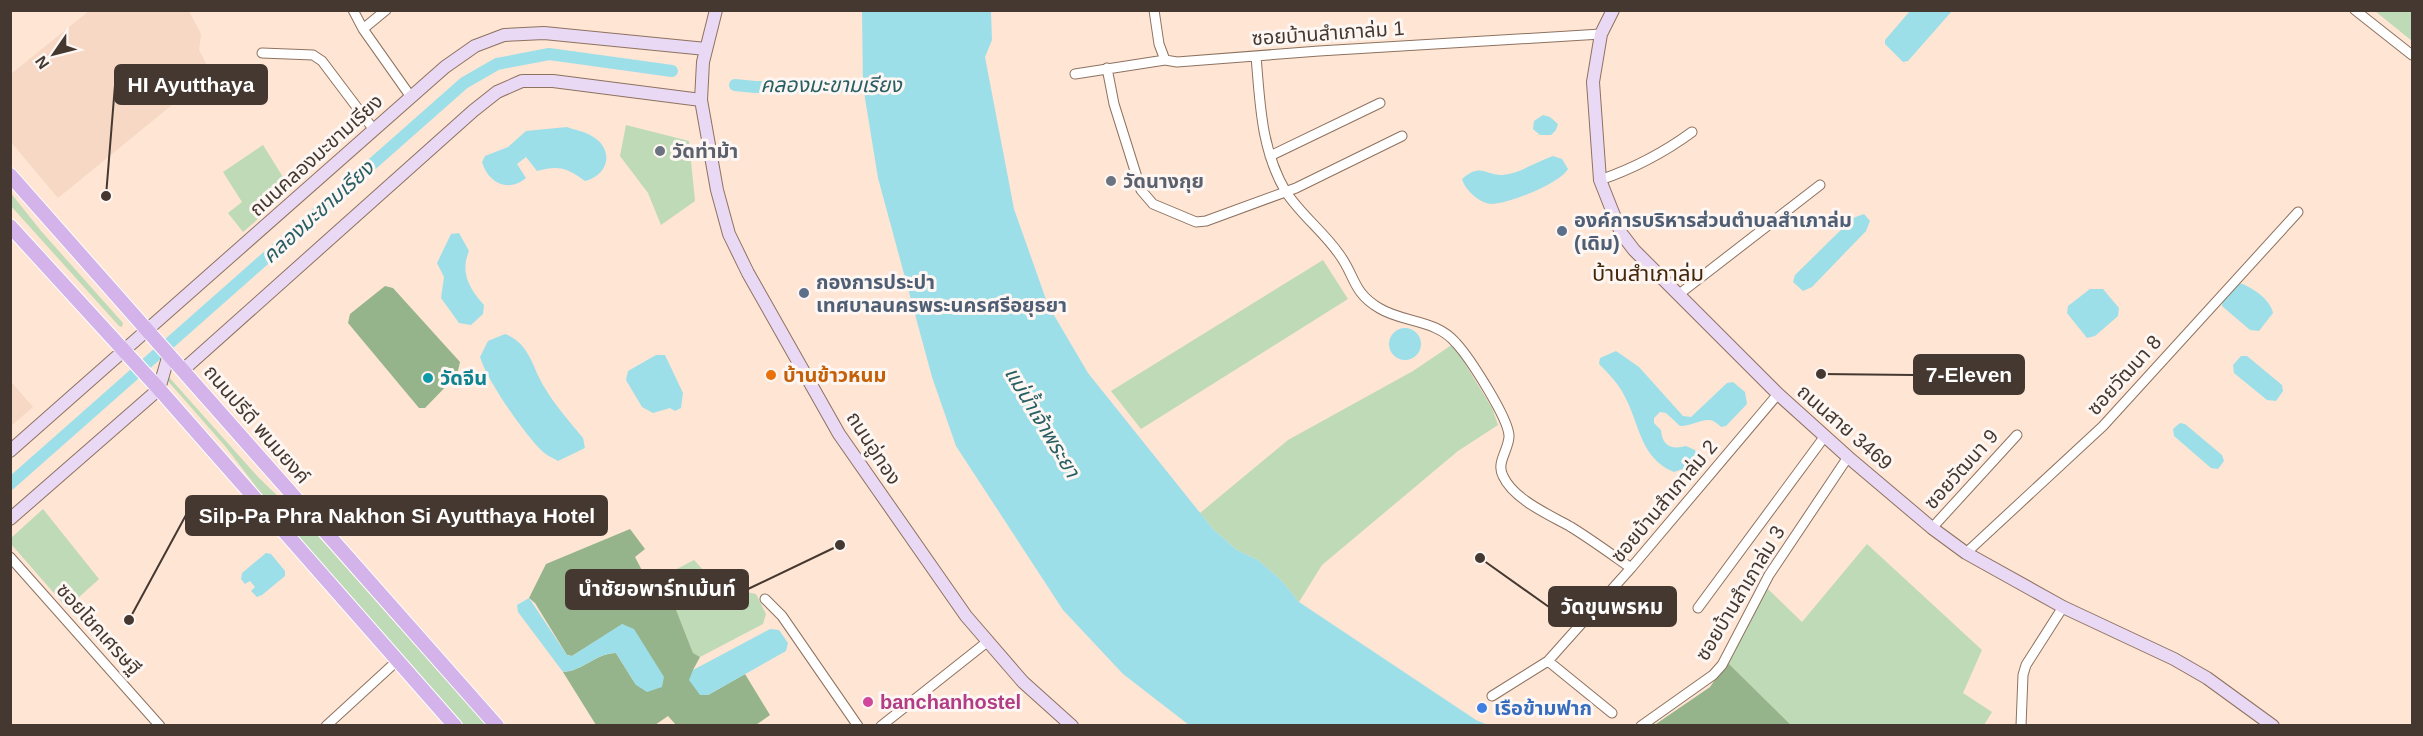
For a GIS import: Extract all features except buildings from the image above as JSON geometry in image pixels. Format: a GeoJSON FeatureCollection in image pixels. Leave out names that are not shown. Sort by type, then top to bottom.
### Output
{"type":"FeatureCollection","features":[{"type":"Feature","properties":{"kind":"main road","name":"ถนนปรีดี พนมยงค์"},"geometry":{"type":"LineString","coordinates":[[10,175],[151,334],[173,363],[497,726]]}},
{"type":"Feature","properties":{"kind":"main road"},"geometry":{"type":"LineString","coordinates":[[10,226],[155,385],[455,726]]}},
{"type":"Feature","properties":{"kind":"street"},"geometry":{"type":"LineString","coordinates":[[353,10],[363,29],[411,97]]}},
{"type":"Feature","properties":{"kind":"street"},"geometry":{"type":"LineString","coordinates":[[363,29],[386,10]]}},
{"type":"Feature","properties":{"kind":"street","name":"ถนนอู่ทอง"},"geometry":{"type":"LineString","coordinates":[[716,10],[706,49],[701,100],[717,190],[729,234],[748,273],[839,434],[903,527],[987,642],[1023,682],[1072,726]]}},
{"type":"Feature","properties":{"kind":"street"},"geometry":{"type":"LineString","coordinates":[[1154,10],[1159,44],[1165,60]]}},
{"type":"Feature","properties":{"kind":"street","name":"ถนนสาย 3469"},"geometry":{"type":"LineString","coordinates":[[1613,10],[1601,34],[1593,82],[1600,180],[1621,233],[1634,250],[1778,394],[1932,528],[1966,553],[2062,607],[2174,659],[2207,678],[2273,726]]}},
{"type":"Feature","properties":{"kind":"street"},"geometry":{"type":"LineString","coordinates":[[2355,10],[2412,55]]}},
{"type":"Feature","properties":{"kind":"street","name":"ถนนคลองมะขามเรียง"},"geometry":{"type":"LineString","coordinates":[[10,451],[128,355],[411,97],[445,67],[475,46],[504,35],[544,33],[706,49]]}},
{"type":"Feature","properties":{"kind":"street","name":"ซอยบ้านสำเภาล่ม 1"},"geometry":{"type":"LineString","coordinates":[[1075,74],[1165,60],[1178,62],[1601,34]]}},
{"type":"Feature","properties":{"kind":"street"},"geometry":{"type":"LineString","coordinates":[[262,53],[313,55],[322,61],[374,130]]}},
{"type":"Feature","properties":{"kind":"street"},"geometry":{"type":"LineString","coordinates":[[1256,56],[1262,128],[1270,156],[1286,192],[1308,219],[1329,239],[1344,260],[1353,282],[1365,297],[1380,309],[1430,324],[1443,331],[1456,343],[1499,409],[1506,424],[1509,437],[1500,468],[1503,478],[1513,490],[1542,512],[1571,528],[1631,568]]}},
{"type":"Feature","properties":{"kind":"street"},"geometry":{"type":"LineString","coordinates":[[1107,68],[1114,104],[1141,190],[1153,204],[1196,222],[1206,221],[1286,192],[1402,136]]}},
{"type":"Feature","properties":{"kind":"street"},"geometry":{"type":"LineString","coordinates":[[10,519],[155,385],[173,363],[497,93],[522,81],[553,81],[701,100]]}},
{"type":"Feature","properties":{"kind":"street"},"geometry":{"type":"LineString","coordinates":[[1270,156],[1380,103]]}},
{"type":"Feature","properties":{"kind":"street"},"geometry":{"type":"LineString","coordinates":[[1600,180],[1633,169],[1662,154],[1692,132]]}},
{"type":"Feature","properties":{"kind":"street"},"geometry":{"type":"LineString","coordinates":[[1678,295],[1820,185]]}},
{"type":"Feature","properties":{"kind":"street","name":"ซอยวัฒนา 8"},"geometry":{"type":"LineString","coordinates":[[1966,553],[2103,426],[2298,212]]}},
{"type":"Feature","properties":{"kind":"street","name":"ซอยบ้านสำเภาล่ม 2"},"geometry":{"type":"LineString","coordinates":[[1492,696],[1548,661],[1631,568],[1778,394]]}},
{"type":"Feature","properties":{"kind":"street","name":"ซอยวัฒนา 9"},"geometry":{"type":"LineString","coordinates":[[1932,528],[2017,435]]}},
{"type":"Feature","properties":{"kind":"street"},"geometry":{"type":"LineString","coordinates":[[1698,608],[1825,436]]}},
{"type":"Feature","properties":{"kind":"street","name":"ซอยบ้านสำเภาล่ม 3"},"geometry":{"type":"LineString","coordinates":[[1641,726],[1713,675],[1722,665],[1769,575],[1848,457]]}},
{"type":"Feature","properties":{"kind":"street","name":"ซอยโชคเศรษฐี"},"geometry":{"type":"LineString","coordinates":[[10,557],[155,724]]}},
{"type":"Feature","properties":{"kind":"street"},"geometry":{"type":"LineString","coordinates":[[765,599],[782,616],[858,726]]}},
{"type":"Feature","properties":{"kind":"street"},"geometry":{"type":"LineString","coordinates":[[2021,726],[2023,675],[2026,665],[2062,607]]}},
{"type":"Feature","properties":{"kind":"street"},"geometry":{"type":"LineString","coordinates":[[881,726],[987,642]]}},
{"type":"Feature","properties":{"kind":"street"},"geometry":{"type":"LineString","coordinates":[[326,726],[398,660]]}},
{"type":"Feature","properties":{"kind":"street"},"geometry":{"type":"LineString","coordinates":[[1548,661],[1612,712]]}},
{"type":"Feature","properties":{"kind":"shaded area"},"geometry":{"type":"Polygon","coordinates":[[[89,11],[189,11],[201,34],[199,50],[211,73],[58,198],[11,142],[11,74],[89,11]]]}},
{"type":"Feature","properties":{"kind":"shaded area"},"geometry":{"type":"Polygon","coordinates":[[[12,383],[33,407],[11,426],[10,385],[12,383]]]}},
{"type":"Feature","properties":{"kind":"green space"},"geometry":{"type":"Polygon","coordinates":[[[2375,11],[2412,11],[2412,41],[2375,11]]]}},
{"type":"Feature","properties":{"kind":"green space"},"geometry":{"type":"Polygon","coordinates":[[[626,125],[689,141],[695,201],[661,225],[648,193],[620,156],[626,125]]]}},
{"type":"Feature","properties":{"kind":"green space"},"geometry":{"type":"Polygon","coordinates":[[[263,145],[291,190],[243,232],[228,213],[242,202],[223,172],[263,145]]]}},
{"type":"Feature","properties":{"kind":"green space"},"geometry":{"type":"Polygon","coordinates":[[[10,192],[41,231],[123,323],[122,327],[11,206],[10,192]]]}},
{"type":"Feature","properties":{"kind":"green space"},"geometry":{"type":"Polygon","coordinates":[[[1323,260],[1348,299],[1141,429],[1111,391],[1323,260]]]}},
{"type":"Feature","properties":{"kind":"green space"},"geometry":{"type":"Polygon","coordinates":[[[385,286],[393,288],[460,362],[457,375],[425,408],[419,408],[348,323],[350,314],[385,286]]]}},
{"type":"Feature","properties":{"kind":"green space"},"geometry":{"type":"Polygon","coordinates":[[[1453,344],[1492,408],[1498,425],[1458,451],[1322,565],[1299,602],[1281,580],[1258,560],[1237,550],[1213,529],[1200,513],[1288,440],[1413,371],[1453,344]]]}},
{"type":"Feature","properties":{"kind":"green space"},"geometry":{"type":"Polygon","coordinates":[[[168,376],[259,478],[311,528],[486,725],[464,725],[277,514],[225,446],[167,380],[168,376]]]}},
{"type":"Feature","properties":{"kind":"green space"},"geometry":{"type":"Polygon","coordinates":[[[43,509],[99,579],[67,608],[11,544],[11,538],[43,509]]]}},
{"type":"Feature","properties":{"kind":"green space"},"geometry":{"type":"Polygon","coordinates":[[[630,529],[645,549],[635,557],[661,607],[673,602],[693,653],[700,657],[693,670],[708,695],[745,674],[770,715],[756,725],[676,725],[668,716],[655,725],[596,725],[563,672],[577,669],[602,656],[616,653],[636,685],[623,624],[572,656],[567,655],[535,603],[529,598],[546,564],[630,529]]]}},
{"type":"Feature","properties":{"kind":"green space"},"geometry":{"type":"Polygon","coordinates":[[[1867,544],[1982,650],[1963,693],[1992,712],[1984,725],[1791,725],[1727,662],[1767,588],[1802,622],[1867,544]]]}},
{"type":"Feature","properties":{"kind":"green space"},"geometry":{"type":"Polygon","coordinates":[[[694,560],[718,586],[756,594],[766,614],[763,624],[700,657],[693,653],[665,582],[671,572],[694,560]]]}},
{"type":"Feature","properties":{"kind":"green space"},"geometry":{"type":"Polygon","coordinates":[[[1727,662],[1791,725],[1653,726],[1710,687],[1727,662]]]}},
{"type":"Feature","properties":{"kind":"water","name":"แม่น้ำเจ้าพระยา"},"geometry":{"type":"Polygon","coordinates":[[[862,11],[991,11],[992,40],[985,57],[1014,209],[1048,305],[1088,373],[1213,529],[1237,550],[1258,560],[1281,580],[1299,602],[1476,720],[1488,725],[1189,725],[1123,674],[1063,610],[956,446],[932,377],[878,178],[863,86],[862,11]]]}},
{"type":"Feature","properties":{"kind":"water"},"geometry":{"type":"Polygon","coordinates":[[[1910,11],[1952,11],[1908,61],[1903,62],[1885,44],[1885,40],[1910,11]]]}},
{"type":"Feature","properties":{"kind":"water"},"geometry":{"type":"Polygon","coordinates":[[[1543,115],[1550,117],[1558,124],[1551,135],[1540,135],[1533,129],[1534,121],[1543,115]]]}},
{"type":"Feature","properties":{"kind":"water"},"geometry":{"type":"Polygon","coordinates":[[[567,127],[588,134],[603,146],[606,160],[600,173],[594,178],[585,181],[573,173],[557,168],[537,171],[526,157],[517,164],[526,178],[512,185],[500,184],[485,169],[482,162],[485,156],[508,147],[526,131],[567,127]]]}},
{"type":"Feature","properties":{"kind":"water"},"geometry":{"type":"Polygon","coordinates":[[[1553,156],[1562,159],[1568,169],[1563,175],[1534,192],[1501,203],[1493,204],[1478,199],[1466,188],[1462,179],[1474,171],[1497,175],[1510,174],[1553,156]]]}},
{"type":"Feature","properties":{"kind":"water"},"geometry":{"type":"Polygon","coordinates":[[[1864,214],[1870,221],[1866,231],[1812,287],[1803,291],[1793,282],[1795,275],[1853,218],[1864,214]]]}},
{"type":"Feature","properties":{"kind":"water"},"geometry":{"type":"Polygon","coordinates":[[[459,233],[469,251],[465,266],[470,286],[484,305],[483,314],[471,325],[459,323],[441,298],[444,277],[437,263],[451,234],[459,233]]]}},
{"type":"Feature","properties":{"kind":"water"},"geometry":{"type":"Polygon","coordinates":[[[2239,283],[2260,294],[2269,303],[2273,313],[2259,331],[2250,330],[2222,306],[2239,283]]]}},
{"type":"Feature","properties":{"kind":"water"},"geometry":{"type":"Polygon","coordinates":[[[2090,289],[2103,289],[2119,308],[2118,316],[2095,336],[2087,338],[2067,313],[2068,306],[2090,289]]]}},
{"type":"Feature","properties":{"kind":"water"},"geometry":{"type":"Polygon","coordinates":[[[1405,328],[1416,333],[1421,344],[1416,355],[1405,360],[1394,355],[1389,344],[1394,333],[1405,328]]]}},
{"type":"Feature","properties":{"kind":"water"},"geometry":{"type":"Polygon","coordinates":[[[505,334],[525,349],[547,392],[583,438],[585,448],[558,461],[542,451],[507,406],[490,379],[480,357],[488,341],[505,334]]]}},
{"type":"Feature","properties":{"kind":"water"},"geometry":{"type":"Polygon","coordinates":[[[1616,351],[1639,367],[1683,416],[1691,417],[1727,383],[1733,382],[1745,392],[1747,404],[1726,426],[1721,427],[1707,420],[1680,426],[1666,413],[1660,412],[1654,418],[1654,423],[1661,430],[1663,440],[1672,447],[1686,446],[1695,450],[1697,458],[1691,466],[1674,472],[1663,466],[1648,450],[1623,392],[1599,364],[1600,358],[1616,351]]]}},
{"type":"Feature","properties":{"kind":"water"},"geometry":{"type":"Polygon","coordinates":[[[656,355],[665,355],[683,393],[681,408],[675,411],[670,408],[653,413],[642,407],[626,380],[628,371],[656,355]]]}},
{"type":"Feature","properties":{"kind":"water"},"geometry":{"type":"Polygon","coordinates":[[[2241,356],[2247,356],[2282,385],[2283,391],[2276,401],[2267,400],[2234,373],[2233,365],[2241,356]]]}},
{"type":"Feature","properties":{"kind":"water"},"geometry":{"type":"Polygon","coordinates":[[[2180,423],[2185,424],[2222,455],[2224,461],[2218,469],[2211,468],[2174,436],[2173,429],[2180,423]]]}},
{"type":"Feature","properties":{"kind":"water"},"geometry":{"type":"Polygon","coordinates":[[[266,553],[271,554],[285,571],[285,576],[257,597],[251,591],[255,587],[250,581],[245,584],[241,579],[242,573],[266,553]]]}},
{"type":"Feature","properties":{"kind":"water"},"geometry":{"type":"Polygon","coordinates":[[[529,598],[567,655],[572,656],[622,624],[634,629],[664,677],[662,687],[647,692],[636,685],[616,653],[602,656],[577,669],[563,672],[518,612],[517,605],[529,598]]]}},
{"type":"Feature","properties":{"kind":"water"},"geometry":{"type":"Polygon","coordinates":[[[770,629],[779,630],[788,643],[786,651],[708,695],[700,695],[689,680],[693,670],[770,629]]]}},
{"type":"Feature","properties":{"kind":"waterway","name":"คลองมะขามเรียง"},"geometry":{"type":"LineString","coordinates":[[10,484],[464,83],[497,64],[549,54],[672,71]]}},
{"type":"Feature","properties":{"kind":"waterway","name":"คลองมะขามเรียง"},"geometry":{"type":"LineString","coordinates":[[735,85],[755,87],[877,86]]}},
{"type":"Feature","properties":{"kind":"place","name":"วัดท่าม้า"},"geometry":{"type":"Point","coordinates":[660,151]}},
{"type":"Feature","properties":{"kind":"place","name":"วัดนางกุย"},"geometry":{"type":"Point","coordinates":[1111,181]}},
{"type":"Feature","properties":{"kind":"place","name":"HI Ayutthaya"},"geometry":{"type":"Point","coordinates":[106,196]}},
{"type":"Feature","properties":{"kind":"place","name":"องค์การบริหารส่วนตำบลสำเภาล่ม (เดิม)"},"geometry":{"type":"Point","coordinates":[1562,231]}},
{"type":"Feature","properties":{"kind":"place","name":"กองการประปา เทศบาลนครพระนครศรีอยุธยา"},"geometry":{"type":"Point","coordinates":[804,293]}},
{"type":"Feature","properties":{"kind":"place","name":"7-Eleven"},"geometry":{"type":"Point","coordinates":[1821,374]}},
{"type":"Feature","properties":{"kind":"place","name":"บ้านข้าวหนม"},"geometry":{"type":"Point","coordinates":[771,375]}},
{"type":"Feature","properties":{"kind":"place","name":"วัดจีน"},"geometry":{"type":"Point","coordinates":[428,378]}},
{"type":"Feature","properties":{"kind":"place","name":"นำชัยอพาร์ทเม้นท์"},"geometry":{"type":"Point","coordinates":[840,545]}},
{"type":"Feature","properties":{"kind":"place","name":"วัดขุนพรหม"},"geometry":{"type":"Point","coordinates":[1480,558]}},
{"type":"Feature","properties":{"kind":"place","name":"Silp-Pa Phra Nakhon Si Ayutthaya Hotel"},"geometry":{"type":"Point","coordinates":[129,620]}},
{"type":"Feature","properties":{"kind":"place","name":"banchanhostel"},"geometry":{"type":"Point","coordinates":[868,702]}},
{"type":"Feature","properties":{"kind":"place","name":"เรือข้ามฟาก"},"geometry":{"type":"Point","coordinates":[1482,708]}},
{"type":"Feature","properties":{"kind":"district","name":"บ้านสำเภาล่ม"},"geometry":{"type":"Point","coordinates":[1648,273]}}]}
